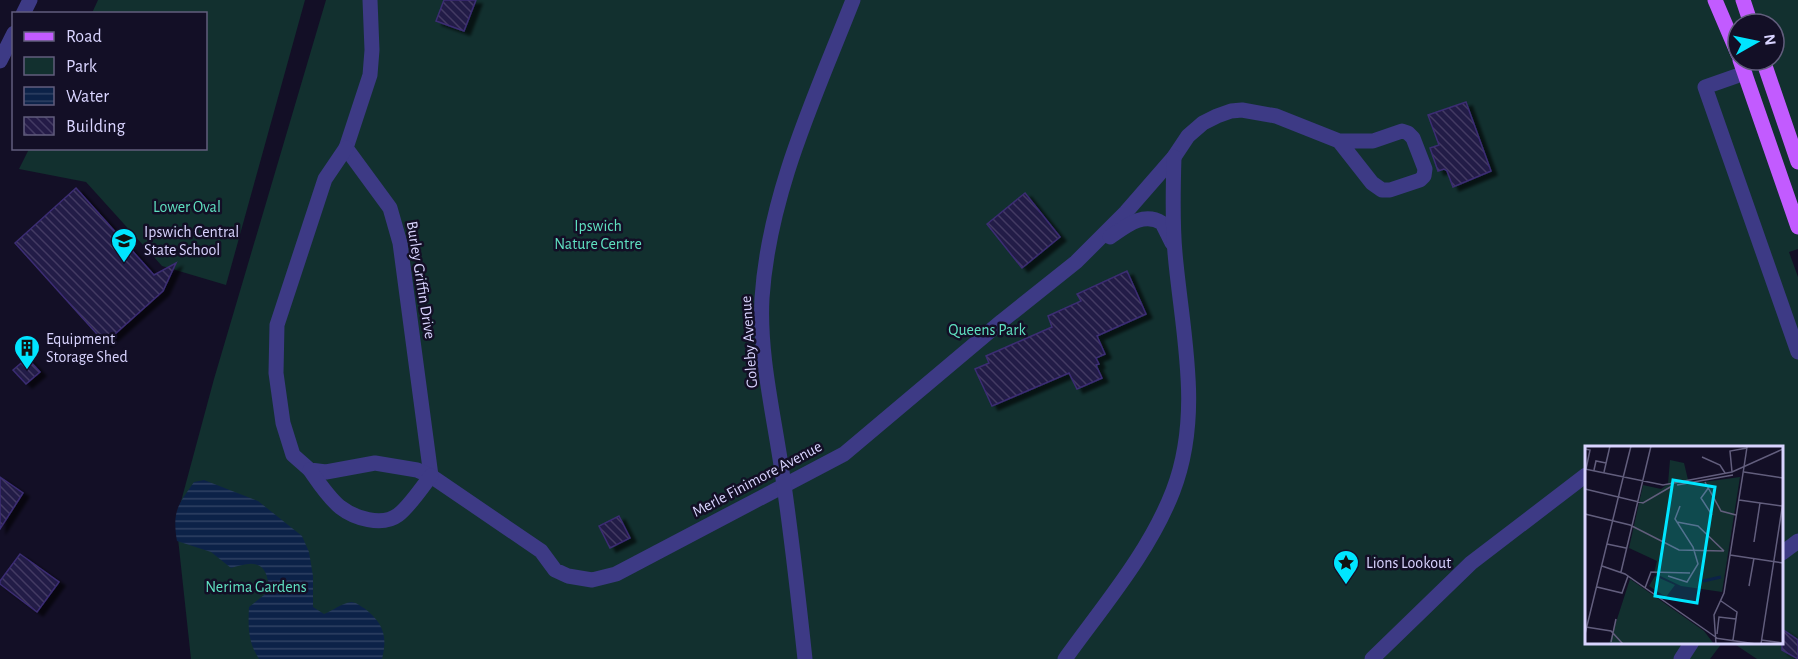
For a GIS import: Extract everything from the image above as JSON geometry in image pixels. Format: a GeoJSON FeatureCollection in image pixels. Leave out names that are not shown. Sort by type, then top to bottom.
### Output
{"type":"FeatureCollection","features":[{"type":"Feature","properties":{"kind":"main road"},"geometry":{"type":"LineString","coordinates":[[1714,0],[1726,27]]}},
{"type":"Feature","properties":{"kind":"main road"},"geometry":{"type":"LineString","coordinates":[[1745,72],[1798,227]]}},
{"type":"Feature","properties":{"kind":"main road"},"geometry":{"type":"LineString","coordinates":[[1767,72],[1798,162]]}},
{"type":"Feature","properties":{"kind":"street"},"geometry":{"type":"LineString","coordinates":[[370,0],[372,62],[370,75],[346,148],[324,178],[277,325],[276,373],[283,423],[293,455],[310,470],[326,492],[341,507],[365,518],[380,521],[397,516],[431,476]]}},
{"type":"Feature","properties":{"kind":"street","name":"Goleby Avenue"},"geometry":{"type":"LineString","coordinates":[[805,659],[764,345],[762,300],[767,256],[782,184],[853,0]]}},
{"type":"Feature","properties":{"kind":"street"},"geometry":{"type":"LineString","coordinates":[[0,61],[12,37]]}},
{"type":"Feature","properties":{"kind":"street"},"geometry":{"type":"LineString","coordinates":[[1732,72],[1706,87],[1798,352]]}},
{"type":"Feature","properties":{"kind":"street"},"geometry":{"type":"LineString","coordinates":[[1174,157],[1188,136],[1203,123],[1231,111],[1242,110],[1276,116],[1339,141],[1373,141],[1402,131],[1408,133],[1413,138],[1425,170],[1424,176],[1420,180],[1390,190],[1382,190],[1372,183],[1339,141]]}},
{"type":"Feature","properties":{"kind":"street","name":"Burley Griffin Drive"},"geometry":{"type":"LineString","coordinates":[[346,148],[390,208],[400,243],[431,476]]}},
{"type":"Feature","properties":{"kind":"street","name":"Merle Finimore Avenue"},"geometry":{"type":"LineString","coordinates":[[1076,262],[1126,212],[1174,157]]}},
{"type":"Feature","properties":{"kind":"street","name":"Merle Finimore Avenue"},"geometry":{"type":"LineString","coordinates":[[1065,659],[1139,556],[1172,492],[1180,467],[1190,407],[1175,252],[1174,157]]}},
{"type":"Feature","properties":{"kind":"street","name":"Merle Finimore Avenue"},"geometry":{"type":"LineString","coordinates":[[310,470],[326,472],[375,463],[400,466],[431,476],[541,551],[555,570],[567,576],[592,580],[616,574],[844,454],[1076,262],[1132,223],[1147,218],[1162,223],[1175,252]]}},
{"type":"Feature","properties":{"kind":"street"},"geometry":{"type":"LineString","coordinates":[[1372,659],[1471,563],[1585,477]]}},
{"type":"Feature","properties":{"kind":"street"},"geometry":{"type":"LineString","coordinates":[[1783,552],[1798,541]]}},
{"type":"Feature","properties":{"kind":"street"},"geometry":{"type":"LineString","coordinates":[[1681,659],[1691,644]]}},
{"type":"Feature","properties":{"kind":"green space","name":"Lower Oval"},"geometry":{"type":"Polygon","coordinates":[[[98,0],[305,0],[226,285],[162,266],[86,182],[19,169],[28,150],[207,150],[207,12],[92,12],[98,0]]]}},
{"type":"Feature","properties":{"kind":"green space","name":"Queens Park"},"geometry":{"type":"Polygon","coordinates":[[[326,0],[1798,0],[1798,249],[1789,252],[1798,277],[1798,659],[1757,659],[1734,644],[1783,644],[1783,446],[1585,446],[1585,644],[1721,644],[1710,659],[191,659],[176,520],[214,379],[326,0]]]}},
{"type":"Feature","properties":{"kind":"water"},"geometry":{"type":"Polygon","coordinates":[[[204,480],[258,501],[302,536],[309,552],[313,576],[313,607],[324,614],[351,602],[364,608],[380,624],[384,636],[382,659],[259,659],[249,634],[249,607],[269,591],[265,571],[252,564],[231,568],[211,552],[177,541],[175,522],[180,503],[194,482],[204,480]]]}},
{"type":"Feature","properties":{"kind":"building"},"geometry":{"type":"Polygon","coordinates":[[[444,0],[476,0],[464,31],[436,21],[444,0]]]}},
{"type":"Feature","properties":{"kind":"building"},"geometry":{"type":"Polygon","coordinates":[[[1466,102],[1491,171],[1453,187],[1447,171],[1444,169],[1438,171],[1430,148],[1439,145],[1428,115],[1466,102]]]}},
{"type":"Feature","properties":{"kind":"building"},"geometry":{"type":"Polygon","coordinates":[[[76,188],[154,275],[176,263],[163,291],[105,343],[15,243],[76,188]]]}},
{"type":"Feature","properties":{"kind":"building"},"geometry":{"type":"Polygon","coordinates":[[[1025,193],[1060,237],[1022,268],[987,224],[1025,193]]]}},
{"type":"Feature","properties":{"kind":"building"},"geometry":{"type":"Polygon","coordinates":[[[1127,271],[1146,314],[1097,336],[1105,354],[1096,358],[1099,364],[1096,365],[1102,378],[1077,389],[1069,373],[992,406],[975,369],[989,363],[986,356],[1052,327],[1048,316],[1081,301],[1077,294],[1127,271]]]}},
{"type":"Feature","properties":{"kind":"building","name":"Equipment Storage Shed"},"geometry":{"type":"Polygon","coordinates":[[[27,358],[40,372],[26,384],[13,370],[27,358]]]}},
{"type":"Feature","properties":{"kind":"building"},"geometry":{"type":"Polygon","coordinates":[[[0,477],[23,493],[0,529],[0,477]]]}},
{"type":"Feature","properties":{"kind":"building"},"geometry":{"type":"Polygon","coordinates":[[[619,516],[630,538],[610,548],[599,526],[619,516]]]}},
{"type":"Feature","properties":{"kind":"building"},"geometry":{"type":"Polygon","coordinates":[[[20,554],[59,582],[37,612],[0,584],[20,554]]]}},
{"type":"Feature","properties":{"kind":"building"},"geometry":{"type":"Polygon","coordinates":[[[1783,630],[1798,640],[1798,659],[1782,650],[1783,630]]]}},
{"type":"Feature","properties":{"kind":"place","name":"Ipswich Central State School"},"geometry":{"type":"Point","coordinates":[124,264]}},
{"type":"Feature","properties":{"kind":"place","name":"Equipment Storage Shed"},"geometry":{"type":"Point","coordinates":[27,371]}},
{"type":"Feature","properties":{"kind":"place","name":"Lions Lookout"},"geometry":{"type":"Point","coordinates":[1346,586]}},
{"type":"Feature","properties":{"kind":"park label","name":"Ipswich Nature Centre"},"geometry":{"type":"Point","coordinates":[598,235]}},
{"type":"Feature","properties":{"kind":"park label","name":"Nerima Gardens"},"geometry":{"type":"Point","coordinates":[256,587]}}]}
